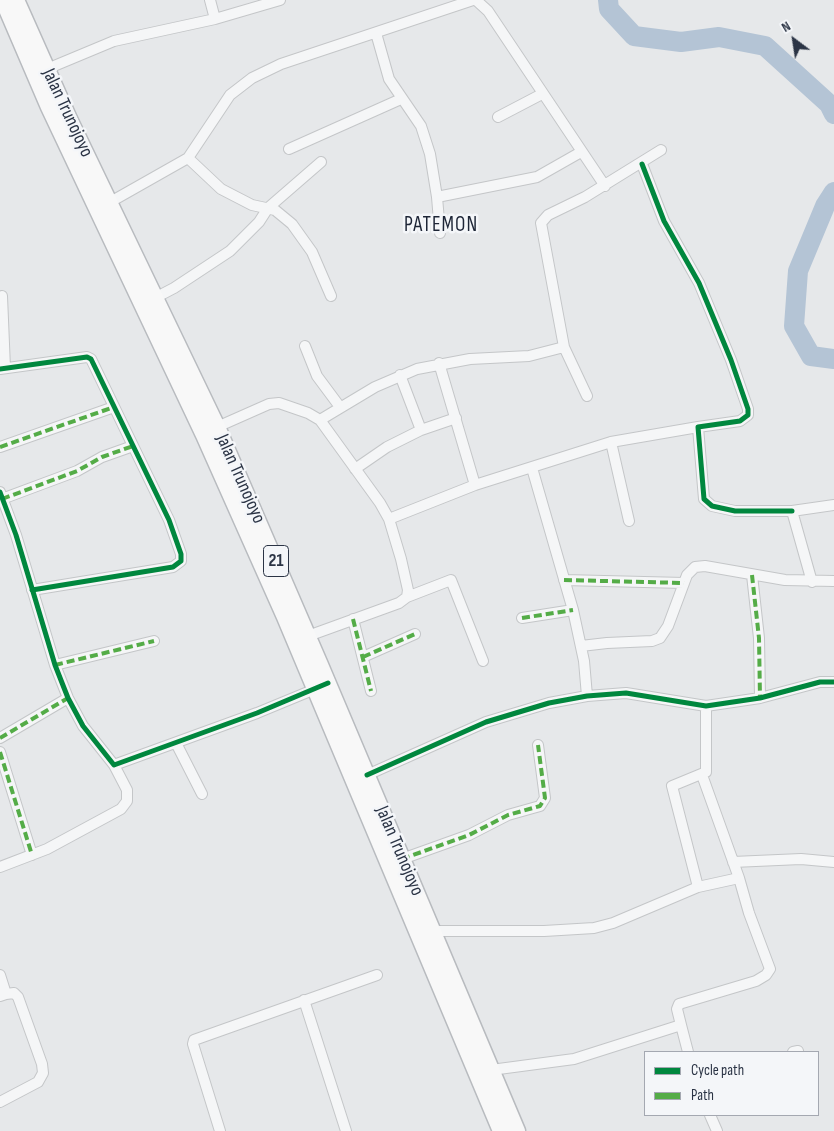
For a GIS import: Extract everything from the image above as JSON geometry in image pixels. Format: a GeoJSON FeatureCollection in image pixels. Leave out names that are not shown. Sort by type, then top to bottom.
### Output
{"type":"FeatureCollection","features":[{"type":"Feature","properties":{"kind":"highway","name":"Jalan Trunojoyo"},"geometry":{"type":"LineString","coordinates":[[3,0],[41,72],[150,300],[217,427],[308,636],[322,686],[507,1129]]}},
{"type":"Feature","properties":{"kind":"highway","name":"Jalan Trunojoyo"},"geometry":{"type":"LineString","coordinates":[[16,0],[41,72]]}},
{"type":"Feature","properties":{"kind":"highway","name":"Jalan Trunojoyo"},"geometry":{"type":"LineString","coordinates":[[150,300],[204,435],[322,686],[367,775],[491,1070],[507,1129]]}},
{"type":"Feature","properties":{"kind":"street"},"geometry":{"type":"LineString","coordinates":[[210,0],[215,19]]}},
{"type":"Feature","properties":{"kind":"street"},"geometry":{"type":"LineString","coordinates":[[41,72],[114,41],[215,19],[280,0]]}},
{"type":"Feature","properties":{"kind":"street"},"geometry":{"type":"LineString","coordinates":[[104,206],[188,158],[230,94],[252,78],[280,64],[474,0],[488,11],[605,186]]}},
{"type":"Feature","properties":{"kind":"street"},"geometry":{"type":"LineString","coordinates":[[376,33],[389,78],[421,126],[432,163],[440,233]]}},
{"type":"Feature","properties":{"kind":"street"},"geometry":{"type":"LineString","coordinates":[[498,117],[542,94]]}},
{"type":"Feature","properties":{"kind":"street"},"geometry":{"type":"LineString","coordinates":[[289,149],[402,99]]}},
{"type":"Feature","properties":{"kind":"street"},"geometry":{"type":"LineString","coordinates":[[587,396],[564,348],[541,223],[544,218],[556,210],[605,186],[662,150]]}},
{"type":"Feature","properties":{"kind":"street"},"geometry":{"type":"LineString","coordinates":[[437,197],[537,177],[581,152]]}},
{"type":"Feature","properties":{"kind":"street"},"geometry":{"type":"LineString","coordinates":[[188,158],[221,189],[252,205],[281,213],[304,237],[331,296]]}},
{"type":"Feature","properties":{"kind":"street"},"geometry":{"type":"LineString","coordinates":[[150,300],[230,251],[259,222],[268,208],[322,162]]}},
{"type":"Feature","properties":{"kind":"street"},"geometry":{"type":"LineString","coordinates":[[389,519],[475,485],[611,442],[740,421],[746,417],[748,409],[731,360],[698,284],[664,221],[642,164]]}},
{"type":"Feature","properties":{"kind":"street"},"geometry":{"type":"LineString","coordinates":[[2,296],[2,369],[89,358],[169,520],[181,554],[181,561],[173,567],[32,590]]}},
{"type":"Feature","properties":{"kind":"street"},"geometry":{"type":"LineString","coordinates":[[305,346],[318,376],[340,407]]}},
{"type":"Feature","properties":{"kind":"street"},"geometry":{"type":"LineString","coordinates":[[320,420],[400,374],[439,363],[528,356],[564,348]]}},
{"type":"Feature","properties":{"kind":"street"},"geometry":{"type":"LineString","coordinates":[[439,363],[475,485]]}},
{"type":"Feature","properties":{"kind":"street"},"geometry":{"type":"LineString","coordinates":[[400,374],[421,430]]}},
{"type":"Feature","properties":{"kind":"street"},"geometry":{"type":"LineString","coordinates":[[217,427],[270,404],[279,403],[308,413],[320,420],[356,469],[389,519],[402,559],[408,590],[407,597]]}},
{"type":"Feature","properties":{"kind":"street"},"geometry":{"type":"LineString","coordinates":[[0,447],[114,407]]}},
{"type":"Feature","properties":{"kind":"street"},"geometry":{"type":"LineString","coordinates":[[356,469],[387,447],[421,430],[456,418]]}},
{"type":"Feature","properties":{"kind":"street"},"geometry":{"type":"LineString","coordinates":[[698,427],[702,493],[707,503],[735,512],[792,511],[834,505]]}},
{"type":"Feature","properties":{"kind":"street"},"geometry":{"type":"LineString","coordinates":[[611,442],[629,520]]}},
{"type":"Feature","properties":{"kind":"street"},"geometry":{"type":"LineString","coordinates":[[0,867],[32,855],[74,835],[124,806],[127,801],[127,790],[114,765],[83,726],[68,698],[55,665],[1,496],[77,471],[102,456],[133,446]]}},
{"type":"Feature","properties":{"kind":"street"},"geometry":{"type":"LineString","coordinates":[[532,468],[581,646],[587,696]]}},
{"type":"Feature","properties":{"kind":"street"},"geometry":{"type":"LineString","coordinates":[[792,511],[812,582]]}},
{"type":"Feature","properties":{"kind":"street"},"geometry":{"type":"LineString","coordinates":[[581,646],[607,642],[652,641],[660,638],[668,626],[689,572],[699,566],[752,575],[812,582],[834,582]]}},
{"type":"Feature","properties":{"kind":"street"},"geometry":{"type":"LineString","coordinates":[[752,575],[759,638],[760,698]]}},
{"type":"Feature","properties":{"kind":"street"},"geometry":{"type":"LineString","coordinates":[[308,636],[399,602],[451,580],[483,661]]}},
{"type":"Feature","properties":{"kind":"street"},"geometry":{"type":"LineString","coordinates":[[564,580],[684,583]]}},
{"type":"Feature","properties":{"kind":"street"},"geometry":{"type":"LineString","coordinates":[[522,618],[572,610]]}},
{"type":"Feature","properties":{"kind":"street"},"geometry":{"type":"LineString","coordinates":[[353,619],[372,691]]}},
{"type":"Feature","properties":{"kind":"street"},"geometry":{"type":"LineString","coordinates":[[363,657],[415,634]]}},
{"type":"Feature","properties":{"kind":"street"},"geometry":{"type":"LineString","coordinates":[[55,665],[154,641]]}},
{"type":"Feature","properties":{"kind":"street"},"geometry":{"type":"LineString","coordinates":[[367,775],[486,722],[549,703],[587,696],[626,693],[706,706],[760,698],[820,682],[834,682]]}},
{"type":"Feature","properties":{"kind":"street"},"geometry":{"type":"LineString","coordinates":[[114,765],[257,713],[322,686]]}},
{"type":"Feature","properties":{"kind":"street"},"geometry":{"type":"LineString","coordinates":[[0,738],[68,698]]}},
{"type":"Feature","properties":{"kind":"street"},"geometry":{"type":"LineString","coordinates":[[698,887],[672,786],[675,783],[702,775],[707,770],[706,706]]}},
{"type":"Feature","properties":{"kind":"street"},"geometry":{"type":"LineString","coordinates":[[176,743],[202,794]]}},
{"type":"Feature","properties":{"kind":"street"},"geometry":{"type":"LineString","coordinates":[[402,859],[469,835],[508,815],[540,806],[544,798],[538,745]]}},
{"type":"Feature","properties":{"kind":"street"},"geometry":{"type":"LineString","coordinates":[[0,752],[32,855]]}},
{"type":"Feature","properties":{"kind":"street"},"geometry":{"type":"LineString","coordinates":[[688,1051],[677,1009],[679,1004],[756,981],[770,970],[702,775]]}},
{"type":"Feature","properties":{"kind":"street"},"geometry":{"type":"LineString","coordinates":[[733,862],[801,859],[834,862]]}},
{"type":"Feature","properties":{"kind":"street"},"geometry":{"type":"LineString","coordinates":[[433,931],[544,931],[594,928],[621,920],[698,887],[739,878]]}},
{"type":"Feature","properties":{"kind":"street"},"geometry":{"type":"LineString","coordinates":[[0,975],[3,995],[14,993],[18,997],[42,1064],[43,1073],[38,1082],[0,1102]]}},
{"type":"Feature","properties":{"kind":"street"},"geometry":{"type":"LineString","coordinates":[[220,1131],[193,1041],[377,975]]}},
{"type":"Feature","properties":{"kind":"street"},"geometry":{"type":"LineString","coordinates":[[304,1000],[346,1131]]}},
{"type":"Feature","properties":{"kind":"street"},"geometry":{"type":"LineString","coordinates":[[491,1070],[574,1059],[681,1026]]}},
{"type":"Feature","properties":{"kind":"street"},"geometry":{"type":"LineString","coordinates":[[710,1116],[717,1131]]}},
{"type":"Feature","properties":{"kind":"waterway"},"geometry":{"type":"LineString","coordinates":[[608,0],[609,9],[634,36],[681,42],[719,37],[765,46],[829,104],[834,114]]}},
{"type":"Feature","properties":{"kind":"waterway"},"geometry":{"type":"LineString","coordinates":[[834,192],[825,206],[798,271],[794,326],[811,356],[834,359]]}},
{"type":"Feature","properties":{"kind":"marked path"},"geometry":{"type":"LineString","coordinates":[[0,447],[114,407]]}},
{"type":"Feature","properties":{"kind":"marked path"},"geometry":{"type":"LineString","coordinates":[[2,499],[77,471],[102,457],[133,446]]}},
{"type":"Feature","properties":{"kind":"marked path"},"geometry":{"type":"LineString","coordinates":[[752,575],[759,638],[760,698]]}},
{"type":"Feature","properties":{"kind":"marked path"},"geometry":{"type":"LineString","coordinates":[[564,580],[684,583]]}},
{"type":"Feature","properties":{"kind":"marked path"},"geometry":{"type":"LineString","coordinates":[[522,618],[573,610]]}},
{"type":"Feature","properties":{"kind":"marked path"},"geometry":{"type":"LineString","coordinates":[[353,619],[371,691]]}},
{"type":"Feature","properties":{"kind":"marked path"},"geometry":{"type":"LineString","coordinates":[[363,657],[415,634]]}},
{"type":"Feature","properties":{"kind":"marked path"},"geometry":{"type":"LineString","coordinates":[[55,665],[154,641]]}},
{"type":"Feature","properties":{"kind":"marked path"},"geometry":{"type":"LineString","coordinates":[[0,738],[68,698]]}},
{"type":"Feature","properties":{"kind":"marked path"},"geometry":{"type":"LineString","coordinates":[[402,859],[469,835],[508,815],[540,806],[545,798],[538,745]]}},
{"type":"Feature","properties":{"kind":"marked path"},"geometry":{"type":"LineString","coordinates":[[0,752],[32,855]]}},
{"type":"Feature","properties":{"kind":"cycle path"},"geometry":{"type":"LineString","coordinates":[[642,164],[664,221],[699,283],[731,360],[748,409],[748,415],[740,421],[698,427],[704,499],[712,506],[735,511],[792,511]]}},
{"type":"Feature","properties":{"kind":"cycle path"},"geometry":{"type":"LineString","coordinates":[[0,369],[87,357],[91,359],[169,520],[181,554],[181,561],[173,567],[32,590]]}},
{"type":"Feature","properties":{"kind":"cycle path"},"geometry":{"type":"LineString","coordinates":[[0,492],[16,535],[55,665],[68,698],[83,726],[114,765],[257,713],[328,683]]}},
{"type":"Feature","properties":{"kind":"cycle path"},"geometry":{"type":"LineString","coordinates":[[367,775],[486,722],[549,703],[587,696],[626,693],[706,706],[760,698],[820,682],[834,682]]}},
{"type":"Feature","properties":{"kind":"district","name":"PATEMON"},"geometry":{"type":"Point","coordinates":[441,226]}}]}
